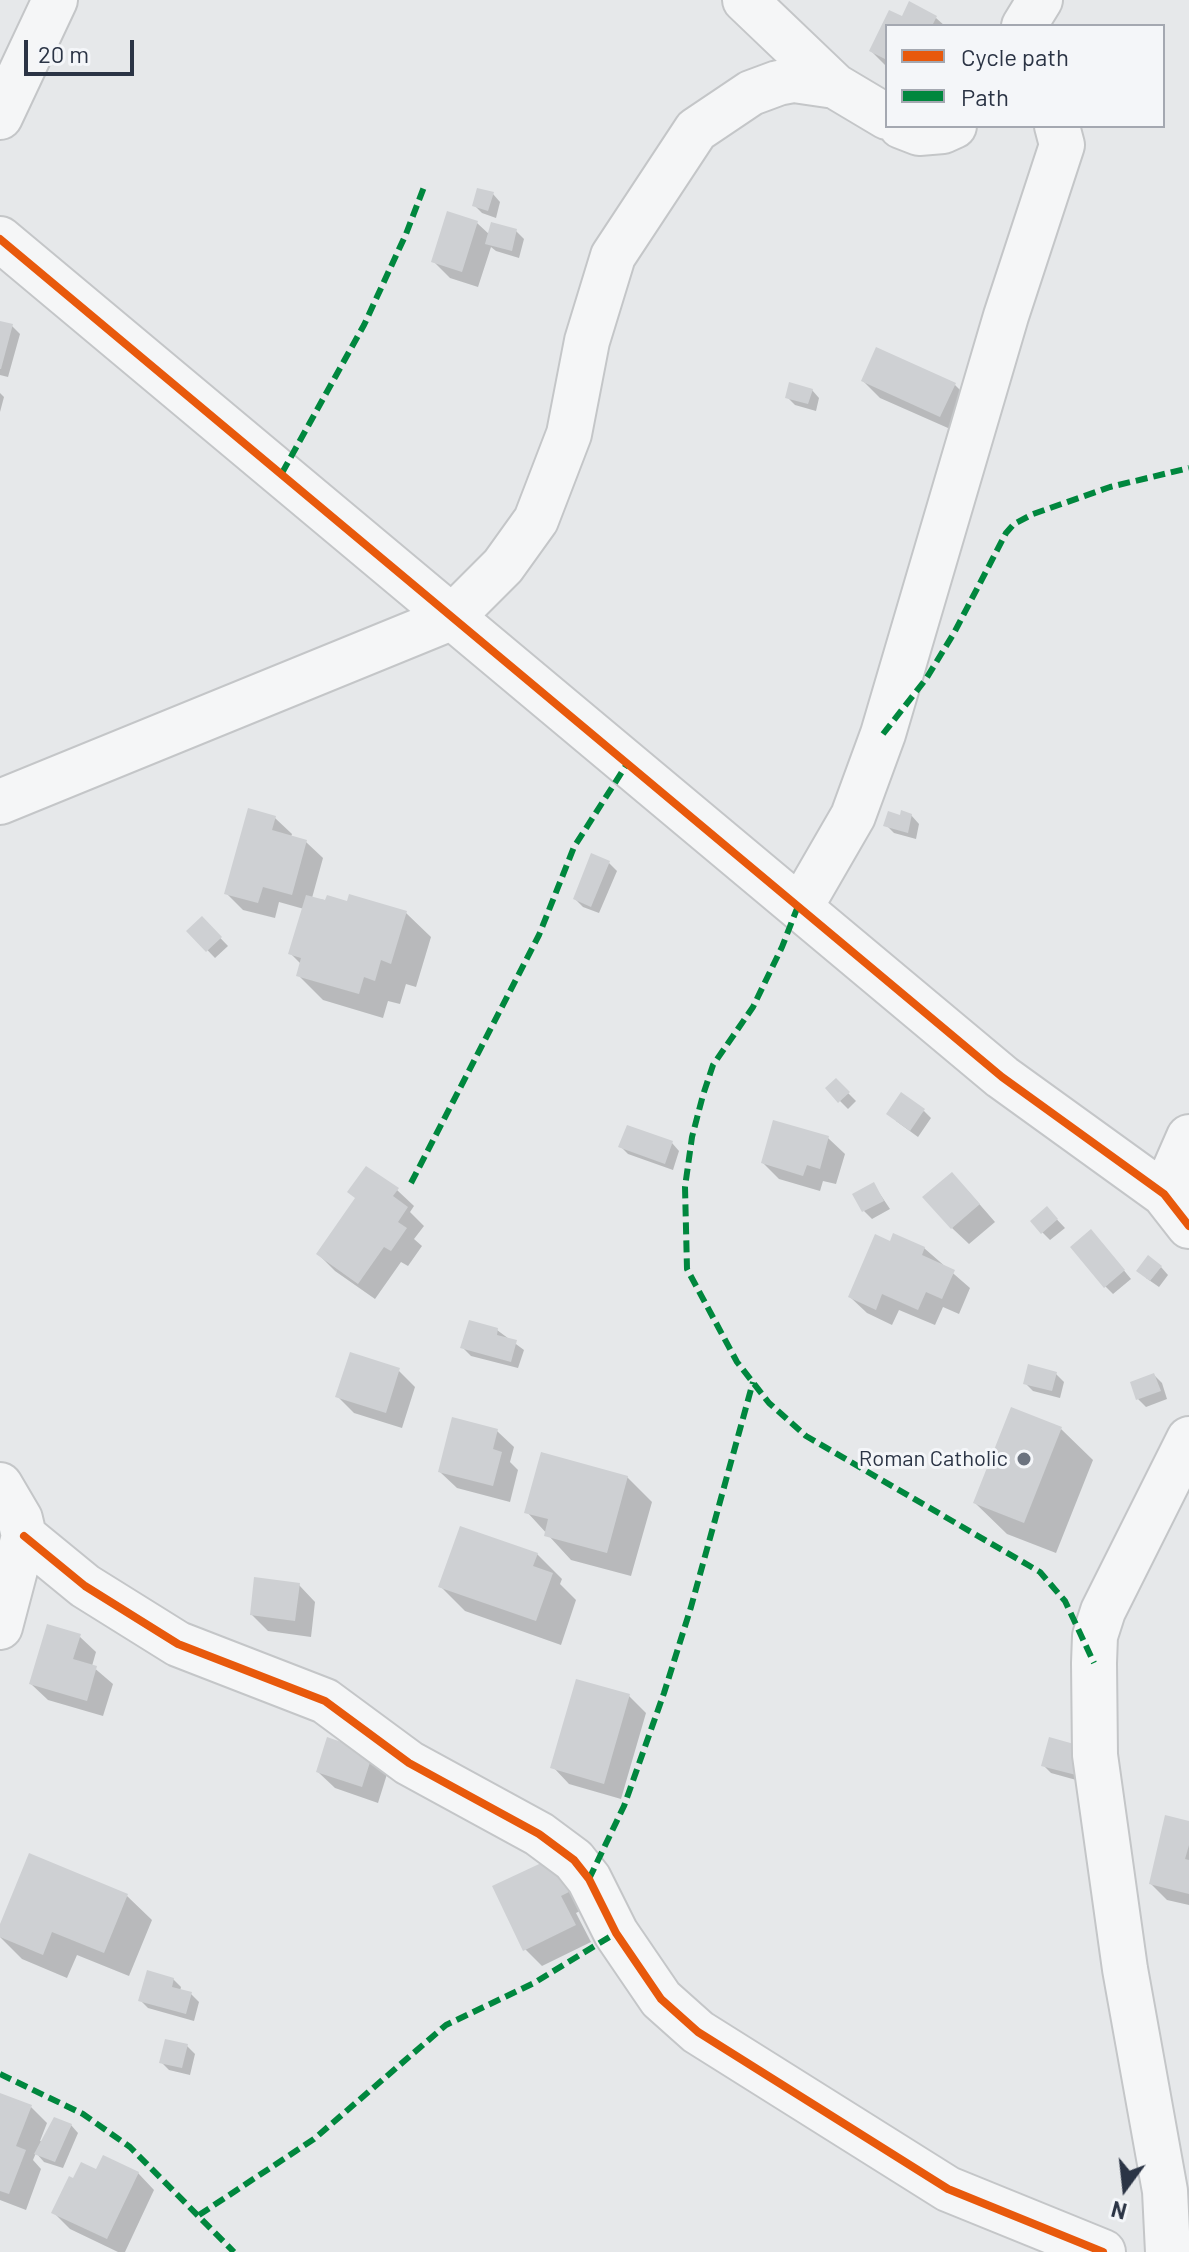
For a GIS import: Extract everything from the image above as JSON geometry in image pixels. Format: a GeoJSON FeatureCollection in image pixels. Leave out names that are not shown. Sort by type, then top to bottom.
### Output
{"type":"FeatureCollection","features":[{"type":"Feature","properties":{"kind":"street"},"geometry":{"type":"LineString","coordinates":[[0,117],[55,0]]}},
{"type":"Feature","properties":{"kind":"street"},"geometry":{"type":"LineString","coordinates":[[745,0],[835,86],[885,116]]}},
{"type":"Feature","properties":{"kind":"street"},"geometry":{"type":"LineString","coordinates":[[1025,24],[1040,0]]}},
{"type":"Feature","properties":{"kind":"street"},"geometry":{"type":"LineString","coordinates":[[0,802],[451,618],[503,566],[536,520],[569,434],[587,341],[613,256],[696,130],[751,93],[778,83],[794,80],[835,86]]}},
{"type":"Feature","properties":{"kind":"street"},"geometry":{"type":"LineString","coordinates":[[908,128],[926,133],[946,128]]}},
{"type":"Feature","properties":{"kind":"street"},"geometry":{"type":"LineString","coordinates":[[801,906],[853,816],[883,734],[1006,316],[1062,145],[1058,128]]}},
{"type":"Feature","properties":{"kind":"street"},"geometry":{"type":"LineString","coordinates":[[0,239],[1002,1077],[1177,1210],[1189,1137]]}},
{"type":"Feature","properties":{"kind":"street"},"geometry":{"type":"LineString","coordinates":[[1168,2252],[1165,2191],[1125,1969],[1095,1755],[1094,1663],[1095,1636],[1103,1611],[1189,1439]]}},
{"type":"Feature","properties":{"kind":"street"},"geometry":{"type":"LineString","coordinates":[[0,1485],[20,1519],[24,1536],[0,1627]]}},
{"type":"Feature","properties":{"kind":"street"},"geometry":{"type":"LineString","coordinates":[[24,1536],[85,1586],[178,1644],[325,1701],[409,1763],[539,1834],[574,1860],[589,1879],[616,1933],[661,1999],[698,2032],[948,2189],[1103,2252]]}},
{"type":"Feature","properties":{"kind":"building"},"geometry":{"type":"Polygon","coordinates":[[[909,1],[937,16],[933,24],[885,24],[885,59],[869,51],[889,10],[902,16],[909,1]]]}},
{"type":"Feature","properties":{"kind":"building"},"geometry":{"type":"Polygon","coordinates":[[[477,188],[494,192],[488,211],[472,206],[477,188]]]}},
{"type":"Feature","properties":{"kind":"building"},"geometry":{"type":"Polygon","coordinates":[[[447,211],[478,221],[462,272],[431,262],[447,211]]]}},
{"type":"Feature","properties":{"kind":"building"},"geometry":{"type":"Polygon","coordinates":[[[491,222],[517,229],[512,251],[485,244],[491,222]]]}},
{"type":"Feature","properties":{"kind":"building"},"geometry":{"type":"Polygon","coordinates":[[[0,321],[13,324],[1,369],[0,369],[0,321]]]}},
{"type":"Feature","properties":{"kind":"building"},"geometry":{"type":"Polygon","coordinates":[[[876,347],[956,383],[940,417],[861,381],[876,347]]]}},
{"type":"Feature","properties":{"kind":"building"},"geometry":{"type":"Polygon","coordinates":[[[789,382],[813,389],[808,404],[785,398],[789,382]]]}},
{"type":"Feature","properties":{"kind":"building"},"geometry":{"type":"Polygon","coordinates":[[[248,808],[276,816],[272,830],[307,840],[292,895],[263,887],[258,903],[224,894],[248,808]]]}},
{"type":"Feature","properties":{"kind":"building"},"geometry":{"type":"Polygon","coordinates":[[[901,810],[912,814],[908,833],[883,826],[888,811],[900,815],[901,810]]]}},
{"type":"Feature","properties":{"kind":"building"},"geometry":{"type":"Polygon","coordinates":[[[591,853],[610,861],[591,907],[573,899],[591,853]]]}},
{"type":"Feature","properties":{"kind":"building"},"geometry":{"type":"Polygon","coordinates":[[[349,894],[407,911],[391,964],[381,960],[375,981],[364,977],[359,994],[296,976],[301,958],[288,954],[306,895],[325,900],[327,895],[347,901],[349,894]]]}},
{"type":"Feature","properties":{"kind":"building"},"geometry":{"type":"Polygon","coordinates":[[[202,916],[222,937],[206,952],[186,931],[202,916]]]}},
{"type":"Feature","properties":{"kind":"building"},"geometry":{"type":"Polygon","coordinates":[[[836,1078],[850,1092],[838,1103],[825,1088],[836,1078]]]}},
{"type":"Feature","properties":{"kind":"building"},"geometry":{"type":"Polygon","coordinates":[[[901,1092],[925,1109],[910,1131],[886,1114],[901,1092]]]}},
{"type":"Feature","properties":{"kind":"building"},"geometry":{"type":"Polygon","coordinates":[[[773,1120],[829,1136],[820,1169],[807,1165],[803,1176],[761,1163],[773,1120]]]}},
{"type":"Feature","properties":{"kind":"building"},"geometry":{"type":"Polygon","coordinates":[[[627,1125],[673,1141],[665,1164],[618,1147],[627,1125]]]}},
{"type":"Feature","properties":{"kind":"building"},"geometry":{"type":"Polygon","coordinates":[[[366,1166],[399,1188],[393,1196],[408,1207],[398,1222],[407,1228],[391,1251],[384,1247],[358,1284],[316,1254],[355,1198],[347,1192],[366,1166]]]}},
{"type":"Feature","properties":{"kind":"building"},"geometry":{"type":"Polygon","coordinates":[[[952,1172],[980,1204],[951,1229],[922,1197],[952,1172]]]}},
{"type":"Feature","properties":{"kind":"building"},"geometry":{"type":"Polygon","coordinates":[[[874,1182],[884,1201],[862,1212],[852,1194],[874,1182]]]}},
{"type":"Feature","properties":{"kind":"building"},"geometry":{"type":"Polygon","coordinates":[[[1047,1206],[1058,1219],[1041,1234],[1030,1221],[1047,1206]]]}},
{"type":"Feature","properties":{"kind":"building"},"geometry":{"type":"Polygon","coordinates":[[[1091,1229],[1125,1270],[1104,1288],[1070,1247],[1091,1229]]]}},
{"type":"Feature","properties":{"kind":"building"},"geometry":{"type":"Polygon","coordinates":[[[893,1233],[925,1247],[922,1255],[955,1270],[942,1299],[926,1292],[918,1310],[882,1294],[876,1310],[848,1297],[875,1234],[890,1241],[893,1233]]]}},
{"type":"Feature","properties":{"kind":"building"},"geometry":{"type":"Polygon","coordinates":[[[1148,1255],[1162,1266],[1150,1281],[1136,1271],[1148,1255]]]}},
{"type":"Feature","properties":{"kind":"building"},"geometry":{"type":"Polygon","coordinates":[[[469,1320],[498,1328],[497,1335],[517,1340],[511,1362],[460,1348],[469,1320]]]}},
{"type":"Feature","properties":{"kind":"building"},"geometry":{"type":"Polygon","coordinates":[[[350,1352],[400,1368],[386,1413],[335,1397],[350,1352]]]}},
{"type":"Feature","properties":{"kind":"building"},"geometry":{"type":"Polygon","coordinates":[[[1028,1364],[1057,1372],[1052,1391],[1023,1384],[1028,1364]]]}},
{"type":"Feature","properties":{"kind":"building"},"geometry":{"type":"Polygon","coordinates":[[[1154,1373],[1161,1391],[1136,1400],[1130,1382],[1154,1373]]]}},
{"type":"Feature","properties":{"kind":"building"},"geometry":{"type":"Polygon","coordinates":[[[1011,1407],[1062,1427],[1024,1523],[973,1503],[1011,1407]]]}},
{"type":"Feature","properties":{"kind":"building"},"geometry":{"type":"Polygon","coordinates":[[[452,1417],[498,1429],[493,1449],[502,1452],[493,1486],[438,1472],[452,1417]]]}},
{"type":"Feature","properties":{"kind":"building"},"geometry":{"type":"Polygon","coordinates":[[[541,1452],[628,1476],[607,1553],[544,1536],[548,1519],[524,1513],[541,1452]]]}},
{"type":"Feature","properties":{"kind":"building"},"geometry":{"type":"Polygon","coordinates":[[[460,1526],[538,1553],[533,1566],[553,1573],[536,1621],[438,1587],[460,1526]]]}},
{"type":"Feature","properties":{"kind":"building"},"geometry":{"type":"Polygon","coordinates":[[[254,1577],[300,1583],[295,1621],[250,1615],[254,1577]]]}},
{"type":"Feature","properties":{"kind":"building"},"geometry":{"type":"Polygon","coordinates":[[[47,1624],[81,1634],[73,1659],[97,1666],[87,1701],[29,1684],[47,1624]]]}},
{"type":"Feature","properties":{"kind":"building"},"geometry":{"type":"Polygon","coordinates":[[[576,1679],[630,1694],[604,1784],[550,1768],[576,1679]]]}},
{"type":"Feature","properties":{"kind":"building"},"geometry":{"type":"Polygon","coordinates":[[[327,1737],[373,1753],[362,1787],[316,1772],[327,1737]]]}},
{"type":"Feature","properties":{"kind":"building"},"geometry":{"type":"Polygon","coordinates":[[[1049,1737],[1074,1744],[1072,1754],[1084,1758],[1080,1776],[1041,1766],[1049,1737]]]}},
{"type":"Feature","properties":{"kind":"building"},"geometry":{"type":"Polygon","coordinates":[[[1165,1815],[1189,1821],[1189,1845],[1185,1859],[1189,1860],[1189,1894],[1149,1884],[1165,1815]]]}},
{"type":"Feature","properties":{"kind":"building"},"geometry":{"type":"Polygon","coordinates":[[[29,1853],[128,1894],[104,1953],[52,1932],[43,1955],[0,1937],[0,1924],[29,1853]]]}},
{"type":"Feature","properties":{"kind":"building"},"geometry":{"type":"Polygon","coordinates":[[[552,1858],[569,1892],[561,1896],[576,1925],[523,1951],[492,1886],[552,1858]]]}},
{"type":"Feature","properties":{"kind":"building"},"geometry":{"type":"Polygon","coordinates":[[[147,1970],[174,1978],[172,1987],[192,1992],[186,2014],[138,2001],[147,1970]]]}},
{"type":"Feature","properties":{"kind":"building"},"geometry":{"type":"Polygon","coordinates":[[[165,2039],[188,2044],[182,2068],[159,2063],[165,2039]]]}},
{"type":"Feature","properties":{"kind":"building"},"geometry":{"type":"Polygon","coordinates":[[[0,2093],[32,2105],[16,2146],[26,2150],[9,2194],[0,2191],[0,2093]]]}},
{"type":"Feature","properties":{"kind":"building"},"geometry":{"type":"Polygon","coordinates":[[[54,2117],[72,2124],[55,2162],[34,2154],[54,2117]]]}},
{"type":"Feature","properties":{"kind":"building"},"geometry":{"type":"Polygon","coordinates":[[[103,2155],[139,2172],[107,2239],[51,2213],[69,2176],[73,2178],[81,2162],[96,2169],[103,2155]]]}},
{"type":"Feature","properties":{"kind":"marked path"},"geometry":{"type":"LineString","coordinates":[[282,473],[364,325],[424,187]]}},
{"type":"Feature","properties":{"kind":"marked path"},"geometry":{"type":"LineString","coordinates":[[883,734],[926,679],[954,633],[1006,533],[1014,524],[1033,514],[1110,487],[1189,468]]}},
{"type":"Feature","properties":{"kind":"marked path"},"geometry":{"type":"LineString","coordinates":[[411,1183],[539,935],[574,847],[627,764]]}},
{"type":"Feature","properties":{"kind":"marked path"},"geometry":{"type":"LineString","coordinates":[[798,906],[753,1007],[713,1065],[703,1095],[692,1137],[685,1187],[687,1269],[737,1362],[769,1403],[806,1436],[1040,1572],[1065,1601],[1094,1663]]}},
{"type":"Feature","properties":{"kind":"marked path"},"geometry":{"type":"LineString","coordinates":[[589,1879],[624,1806],[664,1693],[753,1382]]}},
{"type":"Feature","properties":{"kind":"marked path"},"geometry":{"type":"LineString","coordinates":[[199,2215],[314,2139],[446,2025],[534,1983],[616,1933]]}},
{"type":"Feature","properties":{"kind":"marked path"},"geometry":{"type":"LineString","coordinates":[[0,2074],[83,2114],[130,2147],[234,2252]]}},
{"type":"Feature","properties":{"kind":"cycle path"},"geometry":{"type":"LineString","coordinates":[[0,239],[1002,1077],[1164,1194],[1189,1226]]}},
{"type":"Feature","properties":{"kind":"cycle path"},"geometry":{"type":"LineString","coordinates":[[24,1536],[85,1586],[178,1644],[325,1701],[409,1763],[539,1834],[574,1860],[589,1879],[616,1933],[661,1999],[698,2032],[948,2189],[1103,2252]]}},
{"type":"Feature","properties":{"kind":"place","name":"Roman Catholic"},"geometry":{"type":"Point","coordinates":[1024,1459]}}]}
